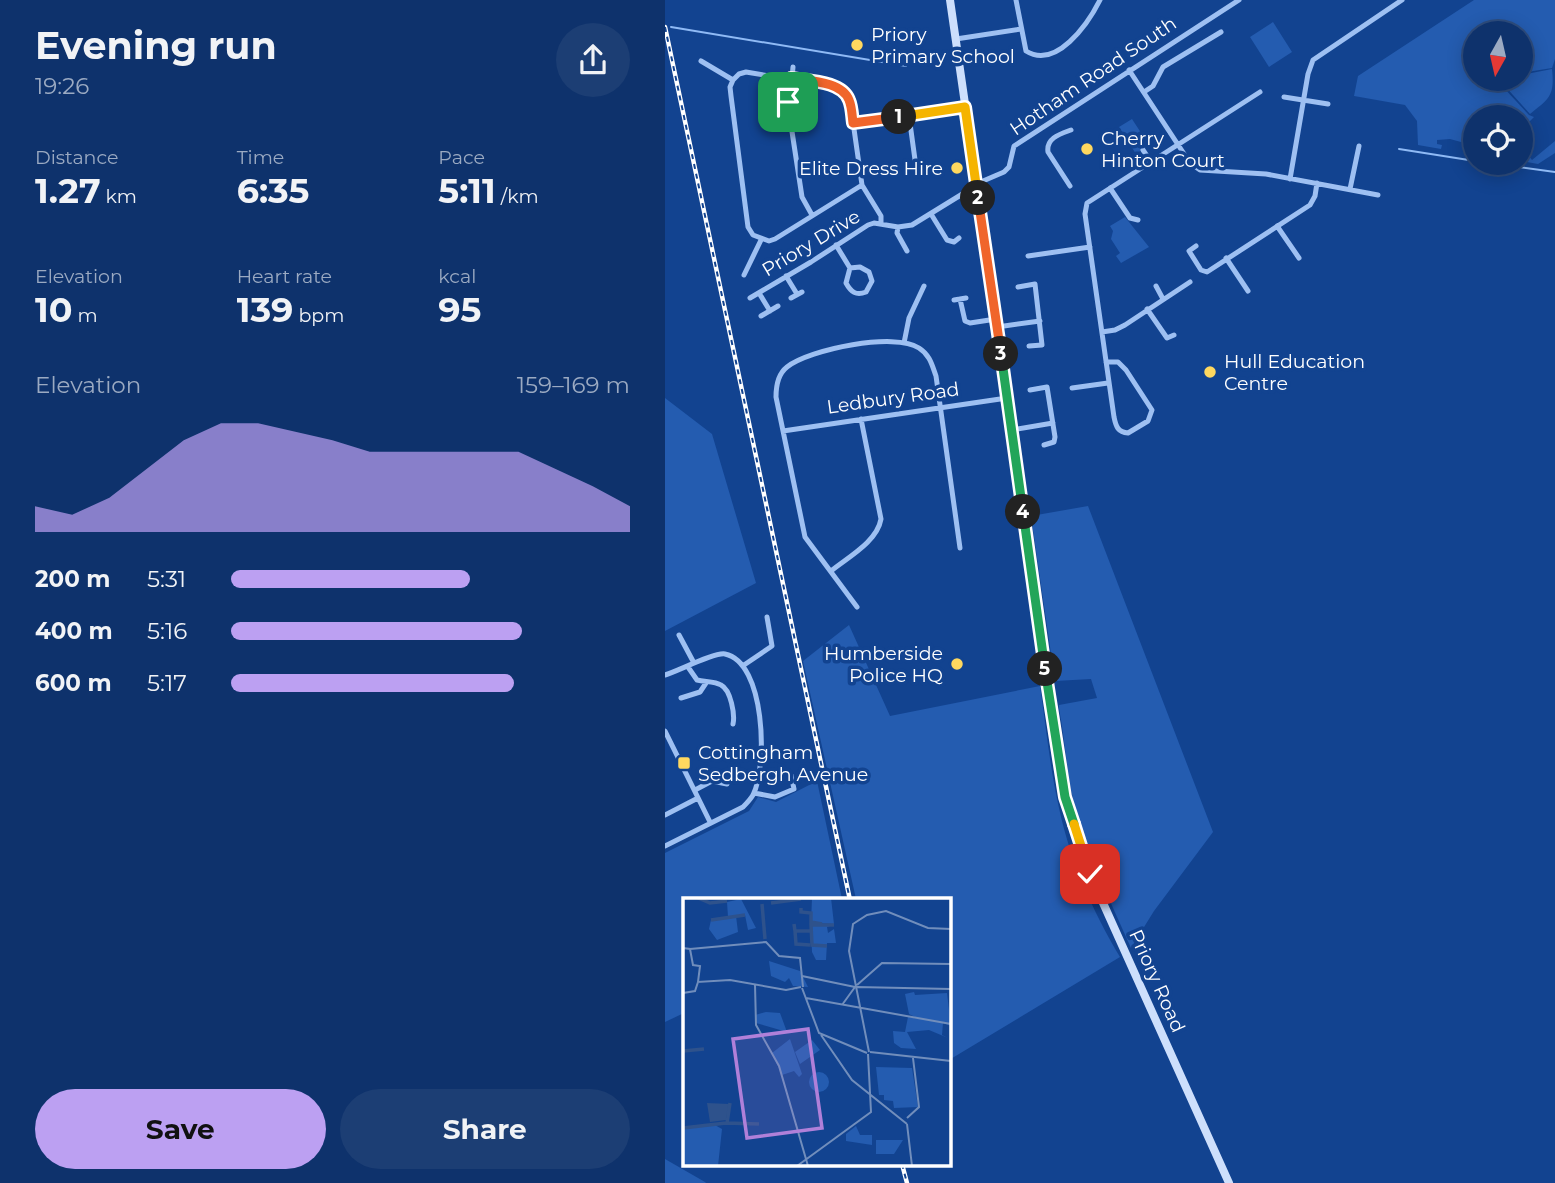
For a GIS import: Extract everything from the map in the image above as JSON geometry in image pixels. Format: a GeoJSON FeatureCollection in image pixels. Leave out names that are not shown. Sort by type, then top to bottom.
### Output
{"type":"FeatureCollection","features":[{"type":"Feature","properties":{"kind":"street","name":"Priory Road"},"geometry":{"type":"LineString","coordinates":[[950,0],[1065,797],[1090,874],[1229,1183]]}},
{"type":"Feature","properties":{"kind":"street"},"geometry":{"type":"LineString","coordinates":[[1016,0],[1026,51],[1043,56],[1067,45],[1083,28],[1100,0]]}},
{"type":"Feature","properties":{"kind":"street","name":"Hotham Road South"},"geometry":{"type":"LineString","coordinates":[[976,184],[1004,172],[1009,167],[1014,146],[1239,0]]}},
{"type":"Feature","properties":{"kind":"street"},"geometry":{"type":"LineString","coordinates":[[1290,179],[1310,64],[1326,50],[1402,0]]}},
{"type":"Feature","properties":{"kind":"street"},"geometry":{"type":"LineString","coordinates":[[956,39],[1021,29]]}},
{"type":"Feature","properties":{"kind":"street"},"geometry":{"type":"LineString","coordinates":[[1144,92],[1153,86],[1163,67],[1221,32]]}},
{"type":"Feature","properties":{"kind":"street"},"geometry":{"type":"LineString","coordinates":[[701,61],[733,80]]}},
{"type":"Feature","properties":{"kind":"street"},"geometry":{"type":"LineString","coordinates":[[793,68],[789,112],[802,197],[812,215]]}},
{"type":"Feature","properties":{"kind":"street"},"geometry":{"type":"LineString","coordinates":[[1129,70],[1190,163],[1200,170],[1266,174],[1378,195]]}},
{"type":"Feature","properties":{"kind":"street"},"geometry":{"type":"LineString","coordinates":[[862,186],[769,242],[753,235],[748,227],[731,96],[730,86],[733,80],[746,72],[836,86],[845,92],[850,101],[862,186],[881,216],[881,224]]}},
{"type":"Feature","properties":{"kind":"street"},"geometry":{"type":"LineString","coordinates":[[1106,362],[1118,362],[1126,370],[1152,410],[1148,421],[1128,433],[1121,432],[1115,426],[1108,383],[1085,208],[1087,203],[1260,92]]}},
{"type":"Feature","properties":{"kind":"street"},"geometry":{"type":"LineString","coordinates":[[1283,97],[1328,104]]}},
{"type":"Feature","properties":{"kind":"street"},"geometry":{"type":"LineString","coordinates":[[853,123],[965,107]]}},
{"type":"Feature","properties":{"kind":"street"},"geometry":{"type":"LineString","coordinates":[[909,116],[916,167]]}},
{"type":"Feature","properties":{"kind":"street"},"geometry":{"type":"LineString","coordinates":[[1050,122],[1059,135]]}},
{"type":"Feature","properties":{"kind":"street"},"geometry":{"type":"LineString","coordinates":[[1070,186],[1048,152],[1049,142],[1071,130]]}},
{"type":"Feature","properties":{"kind":"street"},"geometry":{"type":"LineString","coordinates":[[1350,189],[1359,146]]}},
{"type":"Feature","properties":{"kind":"street"},"geometry":{"type":"LineString","coordinates":[[1143,150],[1151,162]]}},
{"type":"Feature","properties":{"kind":"street"},"geometry":{"type":"LineString","coordinates":[[1196,246],[1189,251],[1203,272],[1250,239],[1310,205],[1317,183]]}},
{"type":"Feature","properties":{"kind":"street"},"geometry":{"type":"LineString","coordinates":[[907,251],[897,233],[898,228],[912,225],[976,184]]}},
{"type":"Feature","properties":{"kind":"street"},"geometry":{"type":"LineString","coordinates":[[1111,188],[1130,218],[1138,220]]}},
{"type":"Feature","properties":{"kind":"street"},"geometry":{"type":"LineString","coordinates":[[964,193],[978,197]]}},
{"type":"Feature","properties":{"kind":"street"},"geometry":{"type":"LineString","coordinates":[[931,214],[947,240],[954,242],[959,238]]}},
{"type":"Feature","properties":{"kind":"street","name":"Priory Drive"},"geometry":{"type":"LineString","coordinates":[[750,298],[868,225],[881,224],[898,228]]}},
{"type":"Feature","properties":{"kind":"street"},"geometry":{"type":"LineString","coordinates":[[1277,226],[1300,254]]}},
{"type":"Feature","properties":{"kind":"street"},"geometry":{"type":"LineString","coordinates":[[744,275],[761,240]]}},
{"type":"Feature","properties":{"kind":"street"},"geometry":{"type":"LineString","coordinates":[[895,248],[902,244]]}},
{"type":"Feature","properties":{"kind":"street"},"geometry":{"type":"LineString","coordinates":[[836,245],[850,268],[846,283],[850,290],[855,293],[866,292],[872,281],[869,272],[860,267],[850,268]]}},
{"type":"Feature","properties":{"kind":"street"},"geometry":{"type":"LineString","coordinates":[[1028,256],[1090,247]]}},
{"type":"Feature","properties":{"kind":"street"},"geometry":{"type":"LineString","coordinates":[[1226,258],[1248,288]]}},
{"type":"Feature","properties":{"kind":"street"},"geometry":{"type":"LineString","coordinates":[[786,276],[800,293],[790,298]]}},
{"type":"Feature","properties":{"kind":"street"},"geometry":{"type":"LineString","coordinates":[[1102,332],[1115,330],[1190,282]]}},
{"type":"Feature","properties":{"kind":"street"},"geometry":{"type":"LineString","coordinates":[[1018,286],[1035,284],[1042,345],[1029,346]]}},
{"type":"Feature","properties":{"kind":"street"},"geometry":{"type":"LineString","coordinates":[[904,343],[909,318],[924,286]]}},
{"type":"Feature","properties":{"kind":"street"},"geometry":{"type":"LineString","coordinates":[[1156,286],[1163,299]]}},
{"type":"Feature","properties":{"kind":"street"},"geometry":{"type":"LineString","coordinates":[[759,293],[770,311]]}},
{"type":"Feature","properties":{"kind":"street"},"geometry":{"type":"LineString","coordinates":[[960,299],[965,321],[970,323],[1040,321]]}},
{"type":"Feature","properties":{"kind":"street"},"geometry":{"type":"LineString","coordinates":[[761,316],[778,306]]}},
{"type":"Feature","properties":{"kind":"street"},"geometry":{"type":"LineString","coordinates":[[1147,309],[1167,338],[1174,335]]}},
{"type":"Feature","properties":{"kind":"street"},"geometry":{"type":"LineString","coordinates":[[857,607],[806,537],[776,385],[787,367],[834,348],[866,343],[904,343],[922,349],[930,359],[936,376],[960,548]]}},
{"type":"Feature","properties":{"kind":"street"},"geometry":{"type":"LineString","coordinates":[[1072,388],[1108,383]]}},
{"type":"Feature","properties":{"kind":"street"},"geometry":{"type":"LineString","coordinates":[[1030,390],[1047,387],[1054,442],[1044,445]]}},
{"type":"Feature","properties":{"kind":"street","name":"Ledbury Road"},"geometry":{"type":"LineString","coordinates":[[783,431],[1007,398]]}},
{"type":"Feature","properties":{"kind":"street"},"geometry":{"type":"LineString","coordinates":[[831,571],[880,529],[881,519],[861,419]]}},
{"type":"Feature","properties":{"kind":"street"},"geometry":{"type":"LineString","coordinates":[[1011,430],[1053,423]]}},
{"type":"Feature","properties":{"kind":"street"},"geometry":{"type":"LineString","coordinates":[[744,665],[772,646],[767,617]]}},
{"type":"Feature","properties":{"kind":"street"},"geometry":{"type":"LineString","coordinates":[[679,635],[697,680],[723,685],[727,690],[735,717],[733,724]]}},
{"type":"Feature","properties":{"kind":"street"},"geometry":{"type":"LineString","coordinates":[[665,675],[719,653],[733,656],[744,665],[757,695],[760,763],[754,793],[743,807],[665,846]]}},
{"type":"Feature","properties":{"kind":"street"},"geometry":{"type":"LineString","coordinates":[[681,698],[700,692],[706,683]]}},
{"type":"Feature","properties":{"kind":"street"},"geometry":{"type":"LineString","coordinates":[[665,731],[710,822]]}},
{"type":"Feature","properties":{"kind":"street"},"geometry":{"type":"LineString","coordinates":[[754,793],[775,797],[794,789],[791,775]]}},
{"type":"Feature","properties":{"kind":"street"},"geometry":{"type":"LineString","coordinates":[[695,790],[712,781],[727,784]]}},
{"type":"Feature","properties":{"kind":"street"},"geometry":{"type":"LineString","coordinates":[[665,814],[698,798]]}},
{"type":"Feature","properties":{"kind":"shaded area"},"geometry":{"type":"Polygon","coordinates":[[[1474,0],[1555,0],[1555,59],[1552,68],[1533,71],[1533,21],[1463,21],[1463,91],[1507,91],[1520,105],[1463,105],[1461,142],[1437,140],[1437,144],[1442,145],[1441,149],[1418,145],[1417,121],[1405,105],[1354,96],[1358,76],[1474,0]]]}},
{"type":"Feature","properties":{"kind":"shaded area"},"geometry":{"type":"Polygon","coordinates":[[[1273,22],[1292,52],[1269,67],[1250,37],[1273,22]]]}},
{"type":"Feature","properties":{"kind":"shaded area"},"geometry":{"type":"Polygon","coordinates":[[[1552,69],[1553,85],[1546,100],[1533,111],[1533,105],[1522,105],[1509,91],[1533,91],[1533,73],[1552,69]]]}},
{"type":"Feature","properties":{"kind":"shaded area"},"geometry":{"type":"Polygon","coordinates":[[[1132,119],[1149,145],[1136,154],[1119,127],[1132,119]]]}},
{"type":"Feature","properties":{"kind":"shaded area"},"geometry":{"type":"Polygon","coordinates":[[[1555,141],[1555,153],[1538,164],[1533,163],[1533,159],[1555,141]]]}},
{"type":"Feature","properties":{"kind":"shaded area"},"geometry":{"type":"Polygon","coordinates":[[[1125,217],[1149,247],[1121,263],[1116,256],[1120,253],[1111,239],[1113,231],[1110,226],[1125,217]]]}},
{"type":"Feature","properties":{"kind":"shaded area"},"geometry":{"type":"Polygon","coordinates":[[[665,398],[712,434],[756,583],[665,631],[665,398]]]}},
{"type":"Feature","properties":{"kind":"shaded area"},"geometry":{"type":"Polygon","coordinates":[[[1088,506],[1213,832],[1154,911],[1131,948],[1096,868],[1074,805],[1059,705],[1097,698],[1091,679],[1055,681],[1031,516],[1088,506]]]}},
{"type":"Feature","properties":{"kind":"shaded area"},"geometry":{"type":"Polygon","coordinates":[[[849,625],[890,716],[1040,686],[1053,778],[1069,847],[1092,904],[1120,957],[950,1059],[950,898],[856,898],[803,661],[849,625]]]}},
{"type":"Feature","properties":{"kind":"shaded area"},"geometry":{"type":"Polygon","coordinates":[[[817,781],[842,898],[683,898],[683,1013],[665,1022],[665,853],[749,811],[758,797],[776,802],[817,781]]]}},
{"type":"Feature","properties":{"kind":"shaded area"},"geometry":{"type":"Polygon","coordinates":[[[665,1159],[705,1182],[706,1183],[665,1183],[665,1159]]]}},
{"type":"Feature","properties":{"kind":"waterway"},"geometry":{"type":"LineString","coordinates":[[671,27],[906,66]]}},
{"type":"Feature","properties":{"kind":"waterway"},"geometry":{"type":"LineString","coordinates":[[1399,149],[1463,159]]}},
{"type":"Feature","properties":{"kind":"waterway"},"geometry":{"type":"LineString","coordinates":[[1533,169],[1555,172]]}},
{"type":"Feature","properties":{"kind":"railway"},"geometry":{"type":"LineString","coordinates":[[665,27],[850,898]]}},
{"type":"Feature","properties":{"kind":"railway"},"geometry":{"type":"LineString","coordinates":[[903,1166],[907,1183]]}},
{"type":"Feature","properties":{"kind":"place","name":"Priory Primary School"},"geometry":{"type":"Point","coordinates":[857,45]}},
{"type":"Feature","properties":{"kind":"place","name":"Cherry Hinton Court"},"geometry":{"type":"Point","coordinates":[1087,149]}},
{"type":"Feature","properties":{"kind":"place","name":"Elite Dress Hire"},"geometry":{"type":"Point","coordinates":[957,168]}},
{"type":"Feature","properties":{"kind":"place","name":"Hull Education Centre"},"geometry":{"type":"Point","coordinates":[1210,372]}},
{"type":"Feature","properties":{"kind":"place","name":"Humberside Police HQ"},"geometry":{"type":"Point","coordinates":[957,664]}},
{"type":"Feature","properties":{"kind":"place","name":"Cottingham Sedbergh Avenue"},"geometry":{"type":"Point","coordinates":[684,763]}},
{"type":"Feature","properties":{"kind":"route"},"geometry":{"type":"LineString","coordinates":[[788,102],[791,78],[836,86],[845,92],[850,101],[853,123],[965,107],[1065,797],[1090,874]]}}]}
